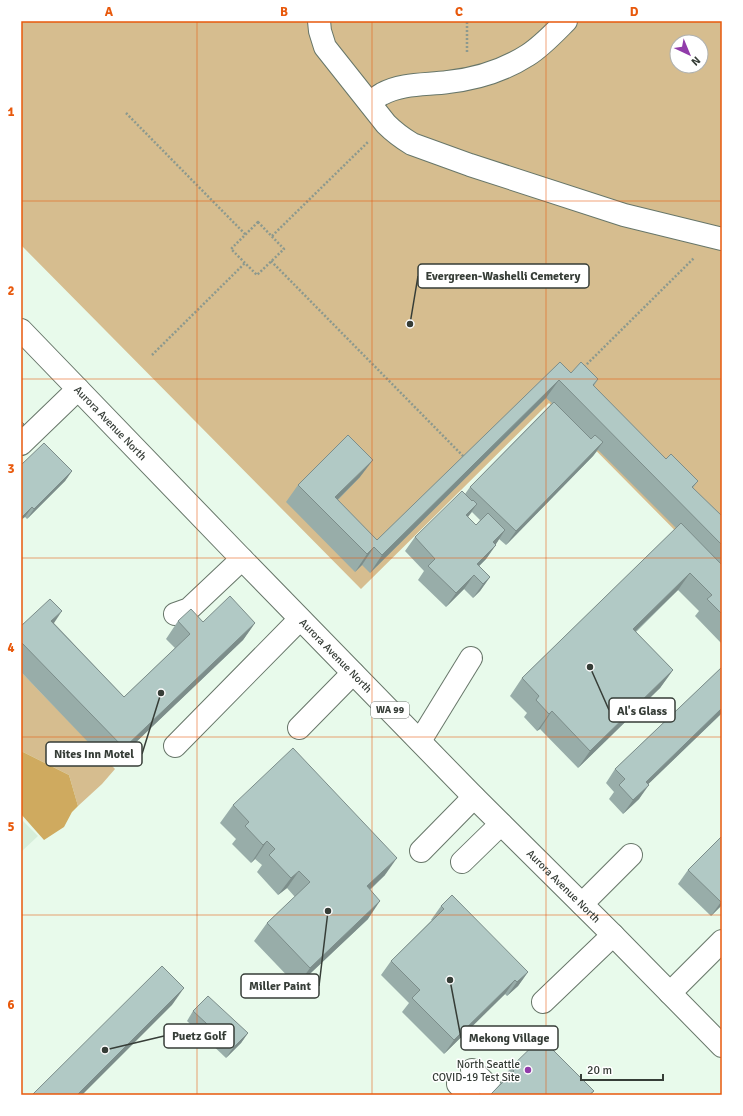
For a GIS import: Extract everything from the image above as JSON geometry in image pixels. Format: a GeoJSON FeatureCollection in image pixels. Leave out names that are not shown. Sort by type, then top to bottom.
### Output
{"type":"FeatureCollection","features":[{"type":"Feature","properties":{"kind":"main road"},"geometry":{"type":"LineString","coordinates":[[318,21],[326,47],[386,124],[396,134],[412,144],[470,165],[624,215],[718,239]]}},
{"type":"Feature","properties":{"kind":"main road"},"geometry":{"type":"LineString","coordinates":[[370,103],[382,94],[403,87],[467,79],[488,74],[509,66],[529,55],[566,21]]}},
{"type":"Feature","properties":{"kind":"main road","name":"Aurora Avenue North"},"geometry":{"type":"LineString","coordinates":[[21,330],[474,797],[722,1046]]}},
{"type":"Feature","properties":{"kind":"main road"},"geometry":{"type":"LineString","coordinates":[[21,444],[78,389]]}},
{"type":"Feature","properties":{"kind":"main road"},"geometry":{"type":"LineString","coordinates":[[176,614],[189,609],[242,559]]}},
{"type":"Feature","properties":{"kind":"main road"},"geometry":{"type":"LineString","coordinates":[[175,746],[300,619]]}},
{"type":"Feature","properties":{"kind":"main road"},"geometry":{"type":"LineString","coordinates":[[420,741],[471,658]]}},
{"type":"Feature","properties":{"kind":"main road"},"geometry":{"type":"LineString","coordinates":[[299,728],[353,673]]}},
{"type":"Feature","properties":{"kind":"main road"},"geometry":{"type":"LineString","coordinates":[[421,851],[474,797]]}},
{"type":"Feature","properties":{"kind":"main road"},"geometry":{"type":"LineString","coordinates":[[462,862],[501,824]]}},
{"type":"Feature","properties":{"kind":"main road"},"geometry":{"type":"LineString","coordinates":[[582,904],[632,855]]}},
{"type":"Feature","properties":{"kind":"main road"},"geometry":{"type":"LineString","coordinates":[[542,1002],[613,935]]}},
{"type":"Feature","properties":{"kind":"main road"},"geometry":{"type":"LineString","coordinates":[[670,993],[722,941]]}},
{"type":"Feature","properties":{"kind":"main road"},"geometry":{"type":"LineString","coordinates":[[466,1083],[496,1094]]}},
{"type":"Feature","properties":{"kind":"path"},"geometry":{"type":"LineString","coordinates":[[467,21],[467,79]]}},
{"type":"Feature","properties":{"kind":"path"},"geometry":{"type":"LineString","coordinates":[[126,113],[246,235]]}},
{"type":"Feature","properties":{"kind":"path"},"geometry":{"type":"LineString","coordinates":[[272,236],[386,124]]}},
{"type":"Feature","properties":{"kind":"path"},"geometry":{"type":"LineString","coordinates":[[258,222],[284,249],[257,275],[231,249],[246,235],[258,222]]}},
{"type":"Feature","properties":{"kind":"path"},"geometry":{"type":"LineString","coordinates":[[583,368],[718,239]]}},
{"type":"Feature","properties":{"kind":"path"},"geometry":{"type":"LineString","coordinates":[[271,261],[466,459]]}},
{"type":"Feature","properties":{"kind":"path"},"geometry":{"type":"LineString","coordinates":[[152,355],[244,263]]}},
{"type":"Feature","properties":{"kind":"shaded area"},"geometry":{"type":"Polygon","coordinates":[[[21,21],[722,21],[722,578],[549,403],[361,589],[21,245],[21,21]]]}},
{"type":"Feature","properties":{"kind":"shaded area"},"geometry":{"type":"Polygon","coordinates":[[[21,672],[115,769],[102,784],[78,806],[69,775],[21,751],[21,672]]]}},
{"type":"Feature","properties":{"kind":"shaded area"},"geometry":{"type":"Polygon","coordinates":[[[21,751],[69,775],[78,806],[72,812],[64,827],[44,840],[21,814],[21,751]]]}},
{"type":"Feature","properties":{"kind":"shaded area"},"geometry":{"type":"Polygon","coordinates":[[[21,819],[38,836],[21,852],[21,819]]]}},
{"type":"Feature","properties":{"kind":"building"},"geometry":{"type":"Polygon","coordinates":[[[560,362],[571,373],[581,362],[598,379],[593,385],[666,459],[671,454],[698,481],[692,487],[722,516],[722,545],[559,380],[382,555],[374,547],[367,554],[298,485],[348,435],[373,460],[335,497],[377,540],[560,362]]]}},
{"type":"Feature","properties":{"kind":"building"},"geometry":{"type":"Polygon","coordinates":[[[554,402],[591,439],[595,435],[603,442],[516,531],[470,487],[554,402]]]}},
{"type":"Feature","properties":{"kind":"building"},"geometry":{"type":"Polygon","coordinates":[[[44,443],[72,471],[34,509],[32,507],[21,518],[21,465],[44,443]]]}},
{"type":"Feature","properties":{"kind":"building"},"geometry":{"type":"Polygon","coordinates":[[[462,491],[477,504],[466,515],[476,525],[488,513],[505,530],[493,542],[496,545],[477,564],[490,577],[483,584],[474,575],[456,593],[428,566],[435,559],[415,537],[462,491]]]}},
{"type":"Feature","properties":{"kind":"building"},"geometry":{"type":"Polygon","coordinates":[[[681,523],[722,565],[722,614],[707,599],[712,595],[690,573],[633,629],[673,670],[590,751],[552,711],[549,714],[536,700],[539,696],[522,678],[681,523]]]}},
{"type":"Feature","properties":{"kind":"building"},"geometry":{"type":"Polygon","coordinates":[[[230,596],[255,623],[124,748],[21,642],[21,626],[50,599],[62,611],[51,621],[124,697],[190,634],[178,621],[191,609],[203,622],[230,596]]]}},
{"type":"Feature","properties":{"kind":"building"},"geometry":{"type":"Polygon","coordinates":[[[722,667],[722,708],[646,782],[649,785],[633,800],[619,785],[625,779],[615,769],[722,667]]]}},
{"type":"Feature","properties":{"kind":"building"},"geometry":{"type":"Polygon","coordinates":[[[293,748],[397,858],[367,886],[380,901],[310,968],[267,923],[310,882],[299,871],[291,878],[269,855],[275,849],[267,841],[263,845],[245,826],[249,822],[233,805],[293,748]]]}},
{"type":"Feature","properties":{"kind":"building"},"geometry":{"type":"Polygon","coordinates":[[[721,837],[722,901],[721,902],[688,870],[721,837]]]}},
{"type":"Feature","properties":{"kind":"building"},"geometry":{"type":"Polygon","coordinates":[[[452,895],[528,972],[517,982],[515,980],[454,1040],[412,998],[420,990],[391,961],[444,909],[441,906],[452,895]]]}},
{"type":"Feature","properties":{"kind":"building"},"geometry":{"type":"Polygon","coordinates":[[[162,966],[184,988],[77,1095],[32,1095],[162,966]]]}},
{"type":"Feature","properties":{"kind":"building"},"geometry":{"type":"Polygon","coordinates":[[[208,996],[248,1033],[233,1048],[193,1011],[208,996]]]}},
{"type":"Feature","properties":{"kind":"building"},"geometry":{"type":"Polygon","coordinates":[[[541,1038],[594,1091],[589,1095],[490,1095],[514,1071],[511,1067],[541,1038]]]}},
{"type":"Feature","properties":{"kind":"place","name":"Evergreen-Washelli Cemetery"},"geometry":{"type":"Point","coordinates":[410,324]}},
{"type":"Feature","properties":{"kind":"place","name":"Al's Glass"},"geometry":{"type":"Point","coordinates":[590,667]}},
{"type":"Feature","properties":{"kind":"place","name":"Nites Inn Motel"},"geometry":{"type":"Point","coordinates":[161,693]}},
{"type":"Feature","properties":{"kind":"place","name":"Miller Paint"},"geometry":{"type":"Point","coordinates":[328,911]}},
{"type":"Feature","properties":{"kind":"place","name":"Mekong Village"},"geometry":{"type":"Point","coordinates":[450,980]}},
{"type":"Feature","properties":{"kind":"place","name":"Puetz Golf"},"geometry":{"type":"Point","coordinates":[105,1050]}},
{"type":"Feature","properties":{"kind":"place","name":"North Seattle COVID-19 Test Site"},"geometry":{"type":"Point","coordinates":[528,1070]}}]}
